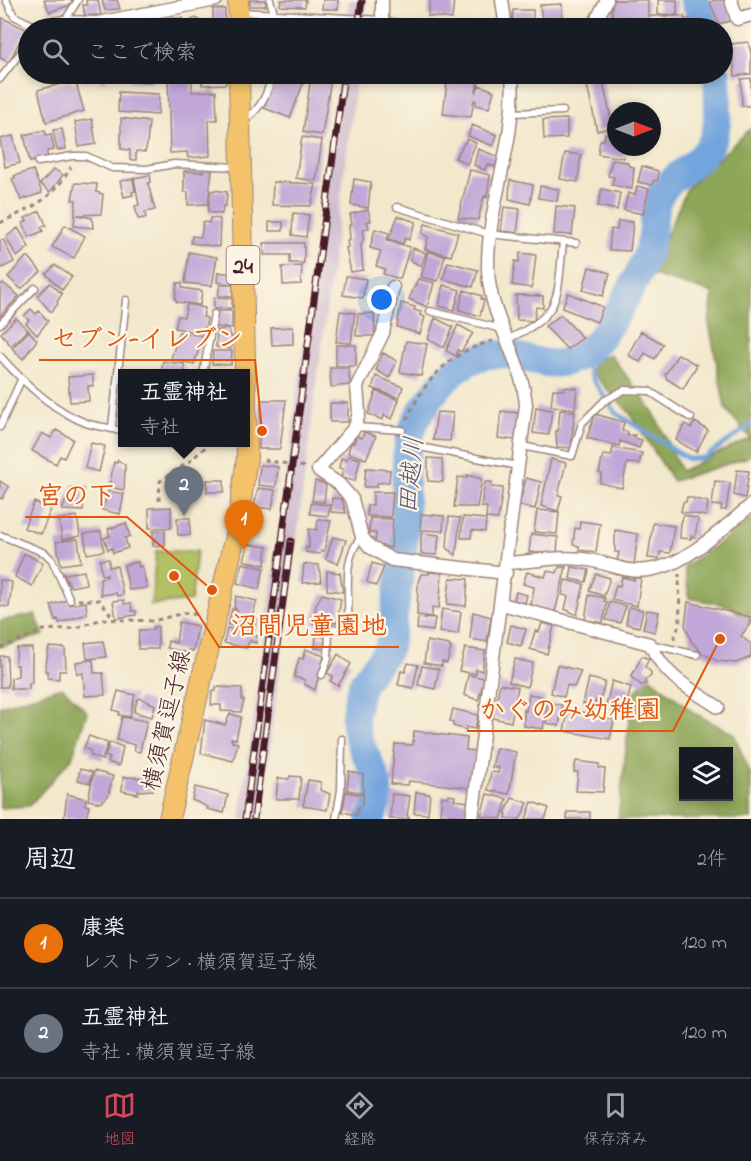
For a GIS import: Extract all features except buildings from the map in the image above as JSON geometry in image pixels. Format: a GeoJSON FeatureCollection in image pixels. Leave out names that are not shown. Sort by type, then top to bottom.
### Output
{"type":"FeatureCollection","features":[{"type":"Feature","properties":{"kind":"main road","name":"24"},"geometry":{"type":"LineString","coordinates":[[239,84],[245,369]]}},
{"type":"Feature","properties":{"kind":"main road","name":"横須賀逗子線"},"geometry":{"type":"LineString","coordinates":[[169,819],[238,523],[247,448]]}},
{"type":"Feature","properties":{"kind":"street"},"geometry":{"type":"LineString","coordinates":[[123,18],[216,0]]}},
{"type":"Feature","properties":{"kind":"street"},"geometry":{"type":"LineString","coordinates":[[382,0],[382,18]]}},
{"type":"Feature","properties":{"kind":"street"},"geometry":{"type":"LineString","coordinates":[[502,0],[505,18]]}},
{"type":"Feature","properties":{"kind":"street"},"geometry":{"type":"LineString","coordinates":[[597,18],[607,0]]}},
{"type":"Feature","properties":{"kind":"street"},"geometry":{"type":"LineString","coordinates":[[731,0],[737,19],[751,15]]}},
{"type":"Feature","properties":{"kind":"street"},"geometry":{"type":"LineString","coordinates":[[472,819],[502,604],[526,405],[519,367],[491,293],[489,234],[510,140],[513,113],[512,84]]}},
{"type":"Feature","properties":{"kind":"street"},"geometry":{"type":"LineString","coordinates":[[393,287],[383,333],[357,386],[359,413],[356,427],[318,470],[339,484],[352,500],[362,537],[370,547],[392,560],[414,562],[506,568],[589,560],[616,569],[641,571],[667,566],[679,559],[751,505]]}},
{"type":"Feature","properties":{"kind":"street"},"geometry":{"type":"LineString","coordinates":[[502,604],[650,644],[659,664],[667,673],[718,706]]}},
{"type":"Feature","properties":{"kind":"lane"},"geometry":{"type":"LineString","coordinates":[[6,0],[15,16],[19,18]]}},
{"type":"Feature","properties":{"kind":"lane"},"geometry":{"type":"LineString","coordinates":[[67,18],[78,0]]}},
{"type":"Feature","properties":{"kind":"lane"},"geometry":{"type":"LineString","coordinates":[[270,0],[274,18]]}},
{"type":"Feature","properties":{"kind":"lane"},"geometry":{"type":"LineString","coordinates":[[238,13],[351,18]]}},
{"type":"Feature","properties":{"kind":"lane"},"geometry":{"type":"LineString","coordinates":[[0,79],[18,56]]}},
{"type":"Feature","properties":{"kind":"lane"},"geometry":{"type":"LineString","coordinates":[[240,120],[250,117],[260,106],[268,84]]}},
{"type":"Feature","properties":{"kind":"lane"},"geometry":{"type":"LineString","coordinates":[[513,113],[563,111]]}},
{"type":"Feature","properties":{"kind":"lane"},"geometry":{"type":"LineString","coordinates":[[38,162],[86,156],[104,165],[123,168],[163,168],[174,164],[241,168]]}},
{"type":"Feature","properties":{"kind":"lane"},"geometry":{"type":"LineString","coordinates":[[397,207],[489,234],[576,243]]}},
{"type":"Feature","properties":{"kind":"lane"},"geometry":{"type":"LineString","coordinates":[[430,311],[507,338],[535,327],[553,308],[558,294],[563,242]]}},
{"type":"Feature","properties":{"kind":"lane"},"geometry":{"type":"LineString","coordinates":[[0,324],[36,288]]}},
{"type":"Feature","properties":{"kind":"lane"},"geometry":{"type":"LineString","coordinates":[[118,369],[126,300]]}},
{"type":"Feature","properties":{"kind":"lane"},"geometry":{"type":"LineString","coordinates":[[204,369],[214,314]]}},
{"type":"Feature","properties":{"kind":"lane"},"geometry":{"type":"LineString","coordinates":[[0,356],[21,380],[61,409],[87,424],[118,430]]}},
{"type":"Feature","properties":{"kind":"lane"},"geometry":{"type":"LineString","coordinates":[[112,427],[118,373]]}},
{"type":"Feature","properties":{"kind":"lane"},"geometry":{"type":"LineString","coordinates":[[0,427],[21,380]]}},
{"type":"Feature","properties":{"kind":"lane"},"geometry":{"type":"LineString","coordinates":[[522,446],[572,456],[582,423],[604,401],[624,390],[649,391],[691,418]]}},
{"type":"Feature","properties":{"kind":"lane"},"geometry":{"type":"LineString","coordinates":[[356,427],[402,430]]}},
{"type":"Feature","properties":{"kind":"lane"},"geometry":{"type":"LineString","coordinates":[[420,447],[519,466]]}},
{"type":"Feature","properties":{"kind":"lane"},"geometry":{"type":"LineString","coordinates":[[0,535],[45,553],[52,560],[70,600]]}},
{"type":"Feature","properties":{"kind":"lane"},"geometry":{"type":"LineString","coordinates":[[322,675],[328,657],[329,632],[334,628],[347,630],[350,613],[349,556],[353,545],[362,537]]}},
{"type":"Feature","properties":{"kind":"lane"},"geometry":{"type":"LineString","coordinates":[[650,644],[697,655]]}},
{"type":"Feature","properties":{"kind":"lane"},"geometry":{"type":"LineString","coordinates":[[336,819],[341,790],[342,739]]}},
{"type":"Feature","properties":{"kind":"path"},"geometry":{"type":"LineString","coordinates":[[0,223],[46,199],[58,189],[71,167],[77,163],[104,165]]}},
{"type":"Feature","properties":{"kind":"path"},"geometry":{"type":"LineString","coordinates":[[402,430],[416,399],[443,366],[463,352],[507,338]]}},
{"type":"Feature","properties":{"kind":"path"},"geometry":{"type":"LineString","coordinates":[[159,501],[160,481],[190,461],[205,447]]}},
{"type":"Feature","properties":{"kind":"path"},"geometry":{"type":"LineString","coordinates":[[247,448],[318,470]]}},
{"type":"Feature","properties":{"kind":"path"},"geometry":{"type":"LineString","coordinates":[[671,649],[680,622],[679,559]]}},
{"type":"Feature","properties":{"kind":"path"},"geometry":{"type":"LineString","coordinates":[[70,600],[100,600],[114,619]]}},
{"type":"Feature","properties":{"kind":"path"},"geometry":{"type":"LineString","coordinates":[[0,648],[44,630],[75,628],[102,619],[153,621],[184,613],[216,617]]}},
{"type":"Feature","properties":{"kind":"shaded area"},"geometry":{"type":"Polygon","coordinates":[[[349,0],[367,0],[364,18],[347,18],[349,0]]]}},
{"type":"Feature","properties":{"kind":"shaded area"},"geometry":{"type":"Polygon","coordinates":[[[339,84],[356,84],[260,819],[240,819],[339,84]]]}},
{"type":"Feature","properties":{"kind":"green space"},"geometry":{"type":"Polygon","coordinates":[[[751,128],[751,454],[746,458],[673,481],[629,412],[592,373],[593,362],[610,354],[654,413],[681,471],[750,438],[725,408],[709,323],[713,293],[650,274],[687,188],[751,128]]]}},
{"type":"Feature","properties":{"kind":"green space"},"geometry":{"type":"Polygon","coordinates":[[[751,518],[751,623],[730,606],[689,598],[684,566],[727,538],[751,518]]]}},
{"type":"Feature","properties":{"kind":"green space"},"geometry":{"type":"Polygon","coordinates":[[[156,551],[197,551],[191,601],[151,605],[156,551]]]}},
{"type":"Feature","properties":{"kind":"green space"},"geometry":{"type":"Polygon","coordinates":[[[35,614],[44,635],[0,647],[0,621],[35,614]]]}},
{"type":"Feature","properties":{"kind":"green space"},"geometry":{"type":"Polygon","coordinates":[[[648,676],[696,714],[734,734],[751,776],[751,819],[618,819],[632,696],[648,676]]]}},
{"type":"Feature","properties":{"kind":"green space"},"geometry":{"type":"Polygon","coordinates":[[[62,687],[87,712],[72,758],[29,806],[0,808],[0,706],[62,687]]]}},
{"type":"Feature","properties":{"kind":"waterway","name":"田越川"},"geometry":{"type":"LineString","coordinates":[[694,0],[702,18]]}},
{"type":"Feature","properties":{"kind":"waterway","name":"田越川"},"geometry":{"type":"LineString","coordinates":[[370,819],[377,804],[378,790],[376,778],[359,741],[355,714],[361,686],[389,646],[404,547],[406,456],[413,427],[420,413],[446,379],[456,370],[480,357],[493,354],[508,355],[554,364],[571,360],[592,347],[613,319],[641,268],[651,240],[659,197],[667,185],[702,156],[712,141],[718,117],[717,84]]}},
{"type":"Feature","properties":{"kind":"waterway"},"geometry":{"type":"LineString","coordinates":[[584,354],[591,377],[616,413],[688,459],[704,458],[751,425]]}},
{"type":"Feature","properties":{"kind":"railway"},"geometry":{"type":"LineString","coordinates":[[359,18],[362,0]]}},
{"type":"Feature","properties":{"kind":"railway"},"geometry":{"type":"LineString","coordinates":[[245,819],[343,84]]}},
{"type":"Feature","properties":{"kind":"railway"},"geometry":{"type":"LineString","coordinates":[[254,819],[291,541]]}},
{"type":"Feature","properties":{"kind":"place","name":"セブン-イレブン"},"geometry":{"type":"Point","coordinates":[262,431]}},
{"type":"Feature","properties":{"kind":"place","name":"五霊神社"},"geometry":{"type":"Point","coordinates":[184,516]}},
{"type":"Feature","properties":{"kind":"place","name":"康楽"},"geometry":{"type":"Point","coordinates":[244,550]}},
{"type":"Feature","properties":{"kind":"place","name":"沼間児童園地"},"geometry":{"type":"Point","coordinates":[174,576]}},
{"type":"Feature","properties":{"kind":"place","name":"宮の下"},"geometry":{"type":"Point","coordinates":[212,590]}},
{"type":"Feature","properties":{"kind":"place","name":"かぐのみ幼稚園"},"geometry":{"type":"Point","coordinates":[720,639]}}]}
